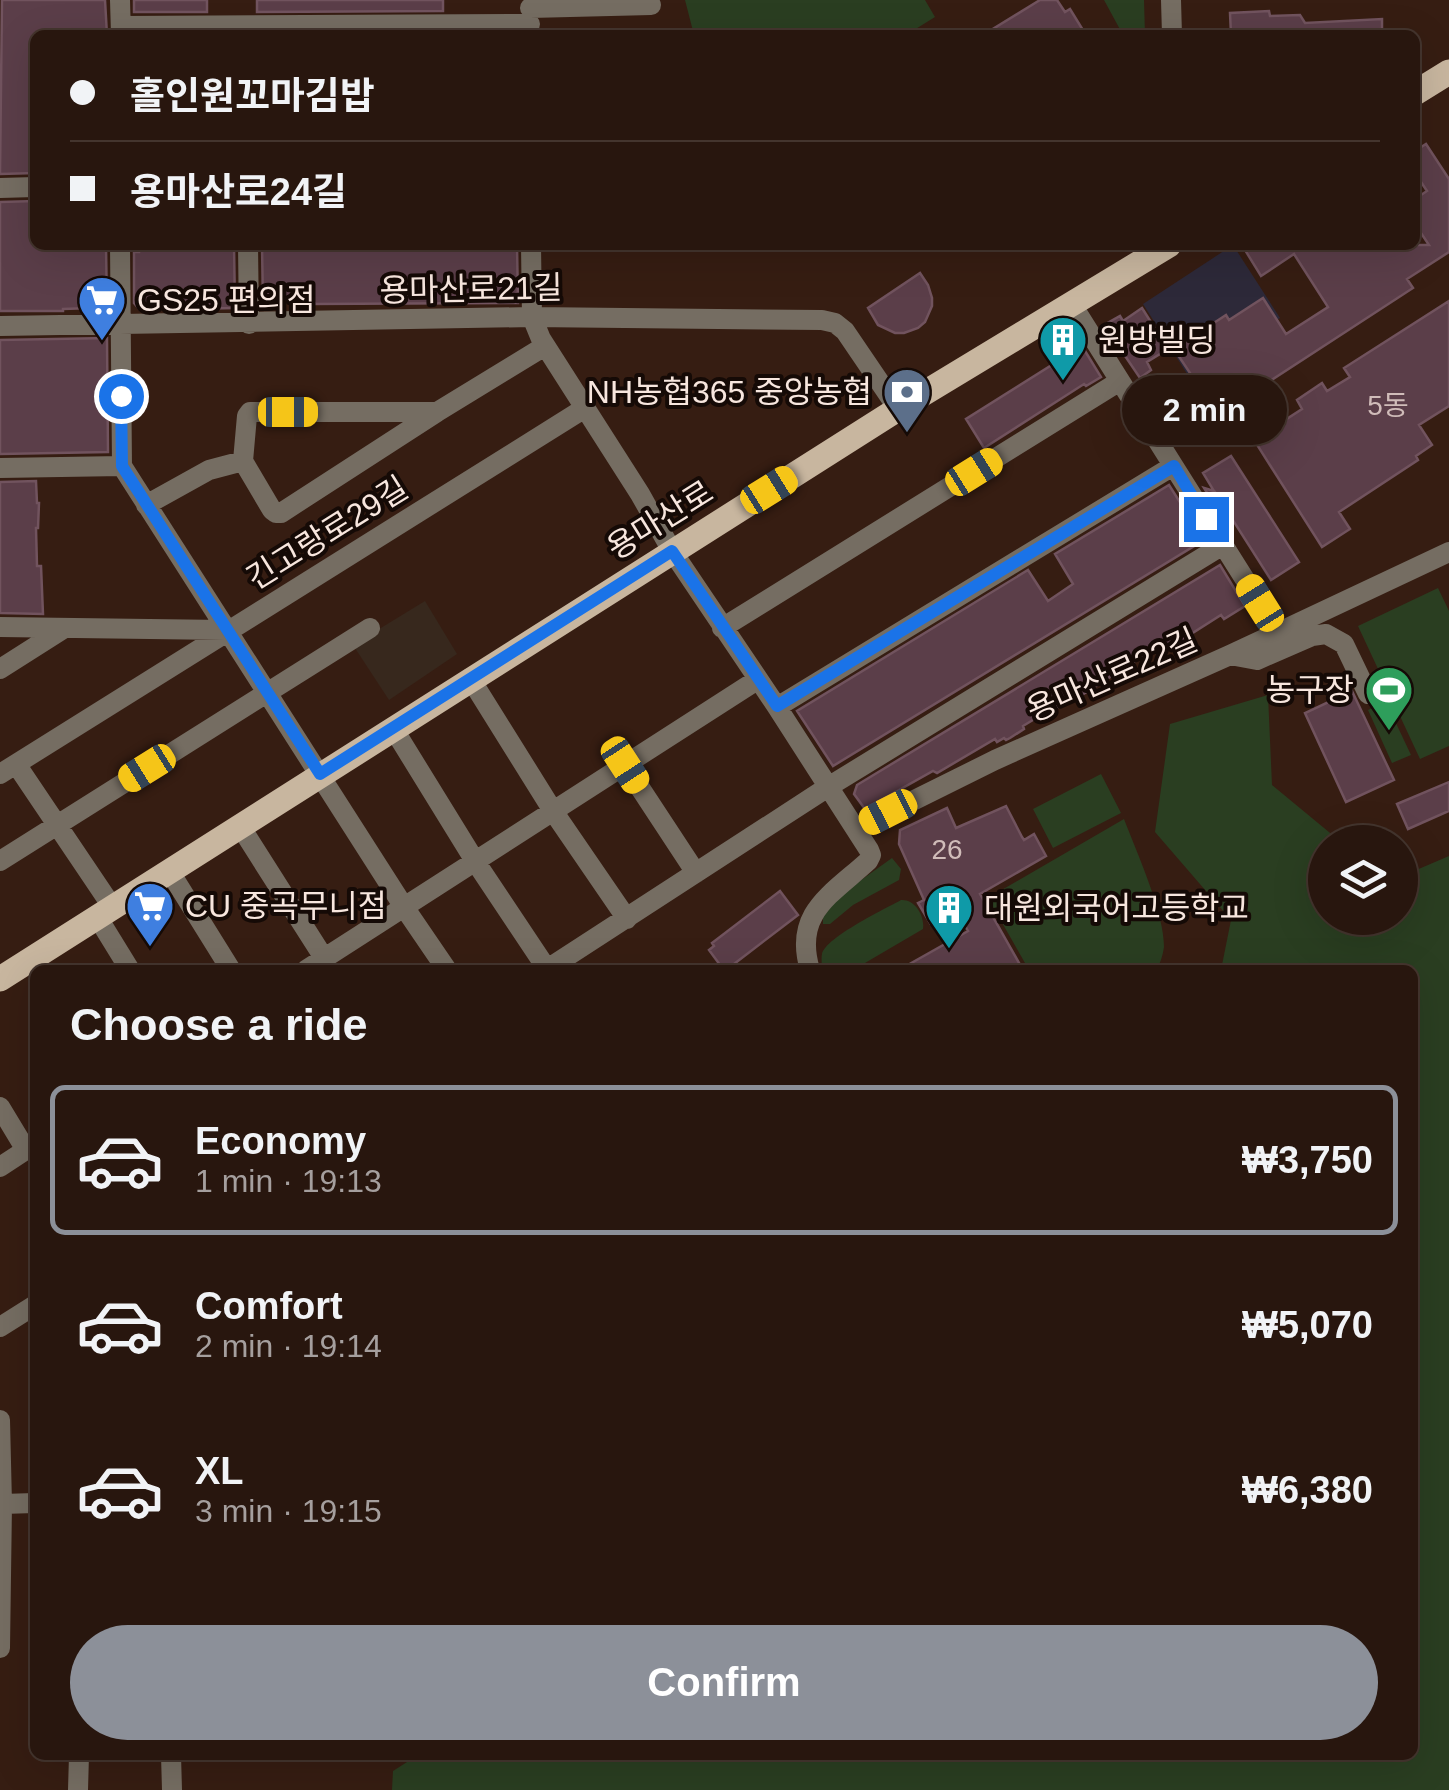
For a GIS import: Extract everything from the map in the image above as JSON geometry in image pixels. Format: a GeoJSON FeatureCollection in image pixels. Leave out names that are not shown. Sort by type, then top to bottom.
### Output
{"type":"FeatureCollection","features":[{"type":"Feature","properties":{"kind":"main road"},"geometry":{"type":"LineString","coordinates":[[1420,90],[1449,72]]}},
{"type":"Feature","properties":{"kind":"main road","name":"용마산로"},"geometry":{"type":"LineString","coordinates":[[39,965],[106,913],[470,678],[898,409],[1161,250]]}},
{"type":"Feature","properties":{"kind":"main road","name":"용마산로"},"geometry":{"type":"LineString","coordinates":[[0,979],[30,972]]}},
{"type":"Feature","properties":{"kind":"street"},"geometry":{"type":"LineString","coordinates":[[120,0],[121,30],[530,17],[651,5]]}},
{"type":"Feature","properties":{"kind":"street"},"geometry":{"type":"LineString","coordinates":[[1172,0],[1172,30]]}},
{"type":"Feature","properties":{"kind":"street"},"geometry":{"type":"LineString","coordinates":[[0,188],[30,187]]}},
{"type":"Feature","properties":{"kind":"street"},"geometry":{"type":"LineString","coordinates":[[120,250],[122,466],[444,965]]}},
{"type":"Feature","properties":{"kind":"street"},"geometry":{"type":"LineString","coordinates":[[248,250],[250,324]]}},
{"type":"Feature","properties":{"kind":"street"},"geometry":{"type":"LineString","coordinates":[[531,250],[532,317],[545,346],[672,551],[777,706],[871,856],[810,917],[805,938],[809,965]]}},
{"type":"Feature","properties":{"kind":"street"},"geometry":{"type":"LineString","coordinates":[[1071,303],[1278,632]]}},
{"type":"Feature","properties":{"kind":"street","name":"용마산로21길"},"geometry":{"type":"LineString","coordinates":[[0,326],[532,317],[829,320],[846,332],[898,409]]}},
{"type":"Feature","properties":{"kind":"street"},"geometry":{"type":"LineString","coordinates":[[436,412],[250,412],[246,418],[243,460],[272,510],[279,514],[545,346]]}},
{"type":"Feature","properties":{"kind":"street"},"geometry":{"type":"LineString","coordinates":[[722,628],[1120,381]]}},
{"type":"Feature","properties":{"kind":"street","name":"긴고랑로29길"},"geometry":{"type":"LineString","coordinates":[[8,769],[585,408]]}},
{"type":"Feature","properties":{"kind":"street"},"geometry":{"type":"LineString","coordinates":[[146,505],[209,470],[243,460]]}},
{"type":"Feature","properties":{"kind":"street"},"geometry":{"type":"LineString","coordinates":[[0,468],[122,466]]}},
{"type":"Feature","properties":{"kind":"street"},"geometry":{"type":"LineString","coordinates":[[777,706],[1174,466]]}},
{"type":"Feature","properties":{"kind":"street","name":"용마산로22길"},"geometry":{"type":"LineString","coordinates":[[555,965],[828,788],[1223,545]]}},
{"type":"Feature","properties":{"kind":"street","name":"용마산로22길"},"geometry":{"type":"LineString","coordinates":[[856,829],[995,760],[1449,552]]}},
{"type":"Feature","properties":{"kind":"street"},"geometry":{"type":"LineString","coordinates":[[0,627],[226,630]]}},
{"type":"Feature","properties":{"kind":"street"},"geometry":{"type":"LineString","coordinates":[[0,669],[65,628]]}},
{"type":"Feature","properties":{"kind":"street"},"geometry":{"type":"LineString","coordinates":[[0,861],[370,628]]}},
{"type":"Feature","properties":{"kind":"street"},"geometry":{"type":"LineString","coordinates":[[1230,655],[1257,660],[1312,636],[1326,634],[1344,644],[1368,694]]}},
{"type":"Feature","properties":{"kind":"street"},"geometry":{"type":"LineString","coordinates":[[470,678],[553,811],[627,919]]}},
{"type":"Feature","properties":{"kind":"street"},"geometry":{"type":"LineString","coordinates":[[314,965],[757,680]]}},
{"type":"Feature","properties":{"kind":"street"},"geometry":{"type":"LineString","coordinates":[[392,728],[544,965]]}},
{"type":"Feature","properties":{"kind":"street"},"geometry":{"type":"LineString","coordinates":[[625,765],[696,874]]}},
{"type":"Feature","properties":{"kind":"street"},"geometry":{"type":"LineString","coordinates":[[8,769],[57,824],[106,913],[128,965]]}},
{"type":"Feature","properties":{"kind":"street"},"geometry":{"type":"LineString","coordinates":[[240,826],[324,958]]}},
{"type":"Feature","properties":{"kind":"street"},"geometry":{"type":"LineString","coordinates":[[170,872],[227,965]]}},
{"type":"Feature","properties":{"kind":"street"},"geometry":{"type":"LineString","coordinates":[[0,1107],[30,1142]]}},
{"type":"Feature","properties":{"kind":"street"},"geometry":{"type":"LineString","coordinates":[[0,1167],[30,1148]]}},
{"type":"Feature","properties":{"kind":"street"},"geometry":{"type":"LineString","coordinates":[[0,1326],[30,1307]]}},
{"type":"Feature","properties":{"kind":"street"},"geometry":{"type":"LineString","coordinates":[[0,1420],[0,1648]]}},
{"type":"Feature","properties":{"kind":"street"},"geometry":{"type":"LineString","coordinates":[[2,1504],[30,1503]]}},
{"type":"Feature","properties":{"kind":"street"},"geometry":{"type":"LineString","coordinates":[[78,1790],[79,1760]]}},
{"type":"Feature","properties":{"kind":"street"},"geometry":{"type":"LineString","coordinates":[[171,1760],[172,1790]]}},
{"type":"Feature","properties":{"kind":"shaded area"},"geometry":{"type":"Polygon","coordinates":[[[1225,250],[1236,250],[1280,318],[1189,377],[1143,304],[1225,250]]]}},
{"type":"Feature","properties":{"kind":"shaded area"},"geometry":{"type":"Polygon","coordinates":[[[425,601],[457,654],[389,700],[353,645],[425,601]]]}},
{"type":"Feature","properties":{"kind":"green space"},"geometry":{"type":"Polygon","coordinates":[[[685,0],[925,0],[935,17],[914,30],[693,30],[685,0]]]}},
{"type":"Feature","properties":{"kind":"green space"},"geometry":{"type":"Polygon","coordinates":[[[1104,0],[1144,0],[1145,30],[1120,30],[1104,0]]]}},
{"type":"Feature","properties":{"kind":"green space"},"geometry":{"type":"Polygon","coordinates":[[[1438,588],[1449,611],[1449,746],[1420,759],[1358,626],[1438,588]]]}},
{"type":"Feature","properties":{"kind":"green space"},"geometry":{"type":"Polygon","coordinates":[[[1268,695],[1272,785],[1320,825],[1308,825],[1308,935],[1418,935],[1418,869],[1449,856],[1449,1790],[392,1790],[393,1771],[410,1760],[1418,1760],[1418,965],[1222,965],[1231,920],[1155,832],[1170,724],[1268,695]]]}},
{"type":"Feature","properties":{"kind":"green space","name":"농구장"},"geometry":{"type":"Polygon","coordinates":[[[1386,702],[1411,755],[1392,763],[1368,710],[1386,702]]]}},
{"type":"Feature","properties":{"kind":"green space"},"geometry":{"type":"Polygon","coordinates":[[[1101,774],[1121,813],[1053,848],[1033,809],[1101,774]]]}},
{"type":"Feature","properties":{"kind":"green space"},"geometry":{"type":"Polygon","coordinates":[[[1124,819],[1160,917],[1164,947],[1159,965],[1026,965],[988,898],[1124,819]]]}},
{"type":"Feature","properties":{"kind":"green space"},"geometry":{"type":"Polygon","coordinates":[[[892,858],[901,869],[899,880],[853,905],[830,924],[823,924],[823,917],[836,898],[892,858]]]}},
{"type":"Feature","properties":{"kind":"green space"},"geometry":{"type":"Polygon","coordinates":[[[901,900],[918,909],[923,929],[862,965],[822,965],[826,947],[857,924],[901,900]]]}},
{"type":"Feature","properties":{"kind":"building"},"geometry":{"type":"Polygon","coordinates":[[[2,0],[105,0],[107,30],[30,30],[30,173],[0,174],[2,0]]]}},
{"type":"Feature","properties":{"kind":"building"},"geometry":{"type":"Polygon","coordinates":[[[134,0],[207,0],[207,12],[134,12],[134,0]]]}},
{"type":"Feature","properties":{"kind":"building"},"geometry":{"type":"Polygon","coordinates":[[[257,0],[443,0],[443,11],[257,12],[257,0]]]}},
{"type":"Feature","properties":{"kind":"building"},"geometry":{"type":"Polygon","coordinates":[[[1040,0],[1057,0],[1065,12],[1070,9],[1083,30],[991,30],[1040,0]]]}},
{"type":"Feature","properties":{"kind":"building"},"geometry":{"type":"Polygon","coordinates":[[[1269,11],[1270,16],[1300,15],[1305,23],[1382,19],[1382,30],[1231,30],[1230,13],[1269,11]]]}},
{"type":"Feature","properties":{"kind":"building"},"geometry":{"type":"Polygon","coordinates":[[[1426,144],[1449,179],[1449,252],[1407,279],[1413,288],[1227,409],[1221,400],[1198,416],[1204,425],[1192,433],[1182,425],[1175,430],[1166,416],[1172,412],[1167,405],[1196,382],[1174,349],[1226,315],[1229,320],[1263,298],[1286,334],[1328,307],[1294,254],[1261,276],[1245,250],[1420,250],[1420,245],[1429,245],[1420,232],[1420,196],[1427,191],[1420,180],[1420,148],[1426,144]]]}},
{"type":"Feature","properties":{"kind":"building"},"geometry":{"type":"Polygon","coordinates":[[[30,201],[30,250],[106,250],[107,310],[0,311],[0,202],[30,201]]]}},
{"type":"Feature","properties":{"kind":"building"},"geometry":{"type":"Polygon","coordinates":[[[234,250],[235,308],[140,310],[134,303],[134,252],[234,250]]]}},
{"type":"Feature","properties":{"kind":"building"},"geometry":{"type":"Polygon","coordinates":[[[262,250],[517,250],[518,303],[309,301],[263,305],[262,250]]]}},
{"type":"Feature","properties":{"kind":"building"},"geometry":{"type":"Polygon","coordinates":[[[920,273],[932,298],[925,322],[904,333],[878,325],[868,308],[920,273]]]}},
{"type":"Feature","properties":{"kind":"building"},"geometry":{"type":"Polygon","coordinates":[[[1449,301],[1449,406],[1419,425],[1432,445],[1416,456],[1418,460],[1339,512],[1350,529],[1322,547],[1254,440],[1302,409],[1297,400],[1322,383],[1327,391],[1350,377],[1344,368],[1449,301]]]}},
{"type":"Feature","properties":{"kind":"building"},"geometry":{"type":"Polygon","coordinates":[[[1142,308],[1168,349],[1147,362],[1151,370],[1140,378],[1119,347],[1118,351],[1104,325],[1120,316],[1123,321],[1142,308]]]}},
{"type":"Feature","properties":{"kind":"building"},"geometry":{"type":"Polygon","coordinates":[[[107,338],[108,452],[0,454],[0,340],[107,338]]]}},
{"type":"Feature","properties":{"kind":"building","name":"원방빌딩"},"geometry":{"type":"Polygon","coordinates":[[[1082,346],[1101,377],[984,448],[966,419],[1082,346]]]}},
{"type":"Feature","properties":{"kind":"building"},"geometry":{"type":"Polygon","coordinates":[[[1231,456],[1299,562],[1271,580],[1215,492],[1209,496],[1204,488],[1214,491],[1203,473],[1231,456]]]}},
{"type":"Feature","properties":{"kind":"building"},"geometry":{"type":"Polygon","coordinates":[[[36,481],[37,566],[41,566],[43,614],[0,613],[0,482],[36,481]]]}},
{"type":"Feature","properties":{"kind":"building"},"geometry":{"type":"Polygon","coordinates":[[[1169,485],[1204,540],[833,766],[797,711],[1028,570],[1048,601],[1073,584],[1055,554],[1169,485]]]}},
{"type":"Feature","properties":{"kind":"building"},"geometry":{"type":"Polygon","coordinates":[[[1220,565],[1245,606],[1224,619],[1221,615],[1169,648],[1165,642],[1082,695],[1023,726],[1010,738],[997,742],[995,739],[865,809],[854,794],[857,785],[1220,565]]]}},
{"type":"Feature","properties":{"kind":"building"},"geometry":{"type":"Polygon","coordinates":[[[1352,691],[1394,780],[1346,802],[1305,713],[1352,691]]]}},
{"type":"Feature","properties":{"kind":"building"},"geometry":{"type":"Polygon","coordinates":[[[1449,782],[1449,811],[1417,825],[1406,825],[1397,804],[1449,782]]]}},
{"type":"Feature","properties":{"kind":"building"},"geometry":{"type":"Polygon","coordinates":[[[1006,806],[1024,840],[1034,834],[1046,856],[980,894],[1020,965],[908,965],[968,931],[955,908],[930,923],[918,903],[924,900],[899,844],[900,830],[947,808],[956,828],[1006,806]]]}},
{"type":"Feature","properties":{"kind":"building"},"geometry":{"type":"Polygon","coordinates":[[[780,891],[798,915],[733,965],[720,965],[709,950],[714,946],[712,943],[780,891]]]}},
{"type":"Feature","properties":{"kind":"place","name":"GS25 편의점"},"geometry":{"type":"Point","coordinates":[102,342]}},
{"type":"Feature","properties":{"kind":"place","name":"원방빌딩"},"geometry":{"type":"Point","coordinates":[1063,382]}},
{"type":"Feature","properties":{"kind":"place","name":"NH농협365 중앙농협"},"geometry":{"type":"Point","coordinates":[907,434]}},
{"type":"Feature","properties":{"kind":"place","name":"농구장"},"geometry":{"type":"Point","coordinates":[1389,732]}},
{"type":"Feature","properties":{"kind":"place","name":"CU 중곡무니점"},"geometry":{"type":"Point","coordinates":[150,948]}},
{"type":"Feature","properties":{"kind":"place","name":"대원외국어고등학교"},"geometry":{"type":"Point","coordinates":[949,950]}},
{"type":"Feature","properties":{"kind":"route"},"geometry":{"type":"LineString","coordinates":[[121,396],[122,466],[320,774],[672,551],[777,706],[1174,466],[1206,519]]}}]}
